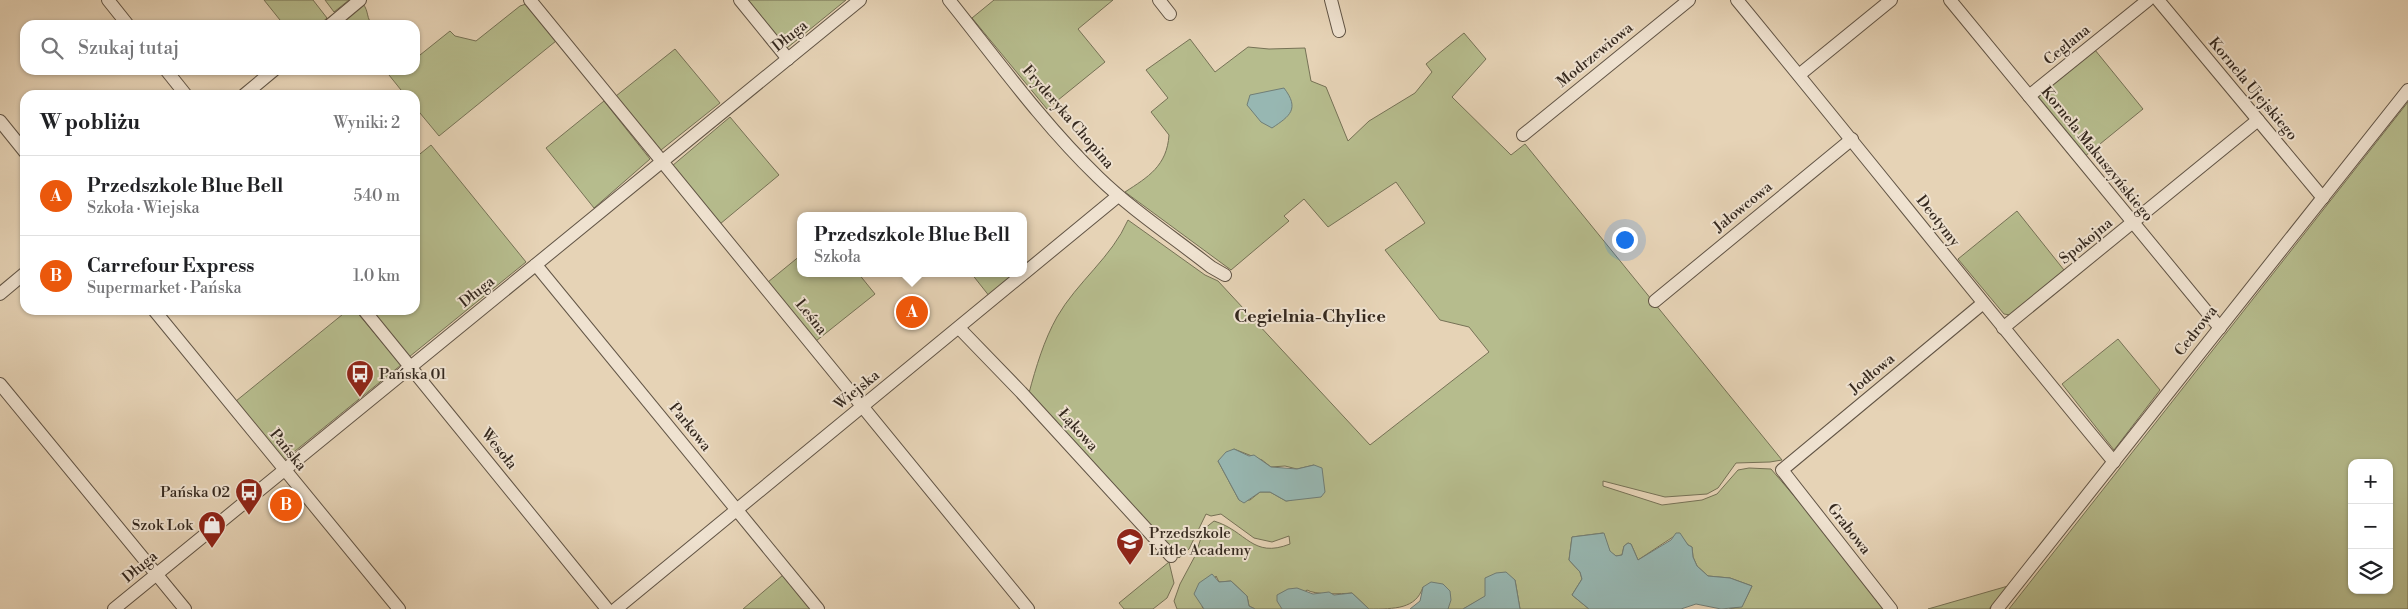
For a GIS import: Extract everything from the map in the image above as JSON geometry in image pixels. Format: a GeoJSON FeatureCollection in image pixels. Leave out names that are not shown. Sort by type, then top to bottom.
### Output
{"type":"FeatureCollection","features":[{"type":"Feature","properties":{"kind":"street"},"geometry":{"type":"LineString","coordinates":[[108,0],[124,20]]}},
{"type":"Feature","properties":{"kind":"street"},"geometry":{"type":"LineString","coordinates":[[336,20],[360,0]]}},
{"type":"Feature","properties":{"kind":"street","name":"Leśna"},"geometry":{"type":"LineString","coordinates":[[530,0],[1028,609]]}},
{"type":"Feature","properties":{"kind":"street"},"geometry":{"type":"LineString","coordinates":[[740,0],[788,59]]}},
{"type":"Feature","properties":{"kind":"street","name":"Długa"},"geometry":{"type":"LineString","coordinates":[[114,609],[860,0]]}},
{"type":"Feature","properties":{"kind":"street","name":"Fryderyka Chopina"},"geometry":{"type":"LineString","coordinates":[[949,0],[1060,137],[1118,196],[1211,267],[1225,275]]}},
{"type":"Feature","properties":{"kind":"street"},"geometry":{"type":"LineString","coordinates":[[1159,0],[1170,14]]}},
{"type":"Feature","properties":{"kind":"street"},"geometry":{"type":"LineString","coordinates":[[1331,0],[1339,31]]}},
{"type":"Feature","properties":{"kind":"street","name":"Modrzewiowa"},"geometry":{"type":"LineString","coordinates":[[1522,135],[1689,0]]}},
{"type":"Feature","properties":{"kind":"street","name":"Deotymy"},"geometry":{"type":"LineString","coordinates":[[1737,0],[1852,139],[1982,304],[2114,462]]}},
{"type":"Feature","properties":{"kind":"street"},"geometry":{"type":"LineString","coordinates":[[1799,75],[1891,0]]}},
{"type":"Feature","properties":{"kind":"street","name":"Kornela Makuszyńskiego"},"geometry":{"type":"LineString","coordinates":[[1950,0],[2220,328]]}},
{"type":"Feature","properties":{"kind":"street","name":"Ceglana"},"geometry":{"type":"LineString","coordinates":[[2029,96],[2148,0]]}},
{"type":"Feature","properties":{"kind":"street","name":"Kornela Ujejskiego"},"geometry":{"type":"LineString","coordinates":[[2158,0],[2323,198]]}},
{"type":"Feature","properties":{"kind":"street"},"geometry":{"type":"LineString","coordinates":[[170,75],[182,90]]}},
{"type":"Feature","properties":{"kind":"street"},"geometry":{"type":"LineString","coordinates":[[250,90],[268,75]]}},
{"type":"Feature","properties":{"kind":"street","name":"Cedrowa"},"geometry":{"type":"LineString","coordinates":[[1998,609],[2408,90]]}},
{"type":"Feature","properties":{"kind":"street","name":"Spokojna"},"geometry":{"type":"LineString","coordinates":[[2003,328],[2133,224],[2258,120]]}},
{"type":"Feature","properties":{"kind":"street"},"geometry":{"type":"LineString","coordinates":[[0,121],[20,146]]}},
{"type":"Feature","properties":{"kind":"street","name":"Jałowcowa"},"geometry":{"type":"LineString","coordinates":[[1655,301],[1852,139]]}},
{"type":"Feature","properties":{"kind":"street","name":"Wiejska"},"geometry":{"type":"LineString","coordinates":[[1027,272],[1118,196]]}},
{"type":"Feature","properties":{"kind":"street","name":"Parkowa"},"geometry":{"type":"LineString","coordinates":[[536,265],[818,609]]}},
{"type":"Feature","properties":{"kind":"street"},"geometry":{"type":"LineString","coordinates":[[0,294],[20,277]]}},
{"type":"Feature","properties":{"kind":"street","name":"Wiejska"},"geometry":{"type":"LineString","coordinates":[[616,609],[1021,277]]}},
{"type":"Feature","properties":{"kind":"street","name":"Jodłowa"},"geometry":{"type":"LineString","coordinates":[[1782,470],[1982,304]]}},
{"type":"Feature","properties":{"kind":"street","name":"Pańska"},"geometry":{"type":"LineString","coordinates":[[158,315],[283,470],[399,609]]}},
{"type":"Feature","properties":{"kind":"street","name":"Wesoła"},"geometry":{"type":"LineString","coordinates":[[368,315],[607,609]]}},
{"type":"Feature","properties":{"kind":"street","name":"Łąkowa"},"geometry":{"type":"LineString","coordinates":[[960,328],[1171,556]]}},
{"type":"Feature","properties":{"kind":"street"},"geometry":{"type":"LineString","coordinates":[[0,384],[185,609]]}},
{"type":"Feature","properties":{"kind":"street","name":"Grabowa"},"geometry":{"type":"LineString","coordinates":[[1782,470],[1891,609]]}},
{"type":"Feature","properties":{"kind":"green space"},"geometry":{"type":"Polygon","coordinates":[[[264,0],[313,0],[327,18],[325,20],[280,20],[264,0]]]}},
{"type":"Feature","properties":{"kind":"green space"},"geometry":{"type":"Polygon","coordinates":[[[325,0],[349,0],[334,12],[325,0]]]}},
{"type":"Feature","properties":{"kind":"green space"},"geometry":{"type":"Polygon","coordinates":[[[748,0],[846,0],[787,48],[748,0]]]}},
{"type":"Feature","properties":{"kind":"green space"},"geometry":{"type":"Polygon","coordinates":[[[994,0],[1113,0],[1078,29],[1105,62],[1047,109],[972,18],[994,0]]]}},
{"type":"Feature","properties":{"kind":"green space"},"geometry":{"type":"Polygon","coordinates":[[[363,4],[369,20],[344,20],[363,4]]]}},
{"type":"Feature","properties":{"kind":"green space"},"geometry":{"type":"Polygon","coordinates":[[[526,4],[556,41],[439,136],[420,113],[420,90],[401,90],[389,75],[420,75],[420,55],[450,31],[455,36],[476,41],[520,6],[526,4]]]}},
{"type":"Feature","properties":{"kind":"green space"},"geometry":{"type":"Polygon","coordinates":[[[1464,33],[1486,59],[1452,97],[1511,155],[1525,144],[1782,460],[1736,463],[1718,488],[1707,494],[1665,497],[1603,481],[1603,486],[1662,505],[1702,500],[1717,494],[1738,470],[1749,468],[1771,469],[1886,609],[1729,609],[1742,606],[1752,586],[1730,578],[1708,576],[1697,566],[1693,557],[1692,547],[1688,545],[1679,533],[1638,560],[1631,544],[1628,543],[1624,546],[1622,555],[1616,556],[1610,552],[1603,533],[1572,537],[1569,560],[1580,572],[1582,579],[1572,595],[1589,609],[1520,609],[1515,580],[1463,609],[1448,609],[1447,605],[1423,587],[1420,594],[1410,604],[1396,608],[1369,609],[1352,593],[1335,594],[1307,590],[1282,609],[1255,609],[1249,606],[1247,596],[1231,581],[1219,582],[1216,576],[1202,607],[1204,609],[1177,609],[1174,601],[1180,584],[1195,556],[1204,529],[1214,521],[1225,525],[1250,542],[1267,548],[1277,548],[1290,544],[1289,536],[1272,542],[1254,538],[1221,514],[1211,516],[1206,514],[1189,549],[1179,558],[1029,393],[1044,344],[1057,317],[1074,292],[1113,246],[1128,220],[1205,275],[1218,281],[1370,445],[1489,352],[1469,327],[1440,320],[1385,250],[1425,223],[1396,182],[1328,227],[1304,199],[1284,216],[1289,221],[1231,270],[1125,192],[1155,170],[1165,155],[1169,135],[1151,112],[1168,98],[1146,70],[1190,39],[1215,72],[1248,47],[1269,49],[1305,48],[1311,81],[1326,87],[1348,141],[1369,121],[1415,93],[1432,72],[1426,64],[1464,33]],[[1234,449],[1218,461],[1239,500],[1250,500],[1260,492],[1270,492],[1286,501],[1292,500],[1314,465],[1297,469],[1285,466],[1271,467],[1262,460],[1234,449]]]}},
{"type":"Feature","properties":{"kind":"green space"},"geometry":{"type":"Polygon","coordinates":[[[675,49],[720,103],[661,150],[616,96],[675,49]]]}},
{"type":"Feature","properties":{"kind":"green space"},"geometry":{"type":"Polygon","coordinates":[[[2095,50],[2143,109],[2084,157],[2037,98],[2095,50]]]}},
{"type":"Feature","properties":{"kind":"green space"},"geometry":{"type":"Polygon","coordinates":[[[604,101],[650,159],[594,208],[546,148],[604,101]]]}},
{"type":"Feature","properties":{"kind":"green space"},"geometry":{"type":"Polygon","coordinates":[[[2408,102],[2408,609],[2009,609],[2408,102]]]}},
{"type":"Feature","properties":{"kind":"green space"},"geometry":{"type":"Polygon","coordinates":[[[730,117],[779,175],[720,224],[672,166],[730,117]]]}},
{"type":"Feature","properties":{"kind":"green space"},"geometry":{"type":"Polygon","coordinates":[[[431,145],[526,262],[409,357],[375,315],[420,315],[420,154],[431,145]]]}},
{"type":"Feature","properties":{"kind":"green space"},"geometry":{"type":"Polygon","coordinates":[[[2017,211],[2064,270],[2010,315],[2004,314],[1958,259],[2017,211]]]}},
{"type":"Feature","properties":{"kind":"green space"},"geometry":{"type":"Polygon","coordinates":[[[797,258],[797,277],[861,277],[875,294],[816,341],[768,282],[797,258]]]}},
{"type":"Feature","properties":{"kind":"green space"},"geometry":{"type":"Polygon","coordinates":[[[974,277],[1013,277],[990,297],[974,277]]]}},
{"type":"Feature","properties":{"kind":"green space"},"geometry":{"type":"Polygon","coordinates":[[[342,315],[359,315],[401,365],[284,460],[236,401],[342,315]]]}},
{"type":"Feature","properties":{"kind":"green space"},"geometry":{"type":"Polygon","coordinates":[[[2118,339],[2160,390],[2114,450],[2062,384],[2118,339]]]}},
{"type":"Feature","properties":{"kind":"green space"},"geometry":{"type":"Polygon","coordinates":[[[1169,562],[1174,583],[1167,598],[1153,609],[1124,609],[1119,603],[1169,562]]]}},
{"type":"Feature","properties":{"kind":"green space"},"geometry":{"type":"Polygon","coordinates":[[[783,575],[811,609],[743,609],[783,575]]]}},
{"type":"Feature","properties":{"kind":"green space"},"geometry":{"type":"Polygon","coordinates":[[[2008,586],[1989,609],[1928,609],[2008,586]]]}},
{"type":"Feature","properties":{"kind":"water"},"geometry":{"type":"Polygon","coordinates":[[[1284,88],[1291,101],[1291,111],[1284,120],[1272,128],[1261,122],[1247,105],[1250,95],[1284,88]]]}},
{"type":"Feature","properties":{"kind":"water"},"geometry":{"type":"Polygon","coordinates":[[[1234,449],[1249,456],[1254,455],[1271,467],[1297,469],[1314,465],[1322,468],[1325,492],[1321,497],[1286,501],[1270,492],[1260,492],[1244,503],[1239,500],[1218,461],[1226,452],[1234,449]]]}},
{"type":"Feature","properties":{"kind":"water"},"geometry":{"type":"Polygon","coordinates":[[[1604,533],[1610,551],[1616,556],[1622,555],[1624,546],[1628,543],[1631,544],[1638,560],[1671,540],[1676,533],[1680,533],[1688,545],[1692,547],[1693,557],[1697,566],[1708,576],[1730,578],[1752,586],[1742,607],[1721,609],[1696,604],[1681,609],[1589,609],[1572,595],[1582,579],[1580,572],[1569,560],[1572,537],[1604,533]]]}},
{"type":"Feature","properties":{"kind":"water"},"geometry":{"type":"Polygon","coordinates":[[[1506,572],[1515,580],[1520,609],[1463,609],[1485,596],[1485,578],[1496,573],[1506,572]]]}},
{"type":"Feature","properties":{"kind":"water"},"geometry":{"type":"Polygon","coordinates":[[[1212,574],[1219,582],[1231,581],[1247,596],[1249,606],[1255,609],[1204,609],[1194,594],[1199,583],[1212,574]]]}},
{"type":"Feature","properties":{"kind":"water"},"geometry":{"type":"Polygon","coordinates":[[[1431,582],[1443,584],[1450,591],[1451,600],[1448,609],[1410,609],[1420,601],[1423,587],[1431,582]]]}},
{"type":"Feature","properties":{"kind":"water"},"geometry":{"type":"Polygon","coordinates":[[[1297,588],[1313,594],[1329,592],[1334,595],[1352,593],[1369,609],[1282,609],[1277,601],[1277,595],[1288,589],[1297,588]]]}},
{"type":"Feature","properties":{"kind":"place","name":"Przedszkole Blue Bell"},"geometry":{"type":"Point","coordinates":[912,312]}},
{"type":"Feature","properties":{"kind":"place","name":"Pańska 01"},"geometry":{"type":"Point","coordinates":[360,398]}},
{"type":"Feature","properties":{"kind":"place","name":"Carrefour Express"},"geometry":{"type":"Point","coordinates":[286,505]}},
{"type":"Feature","properties":{"kind":"place","name":"Pańska 02"},"geometry":{"type":"Point","coordinates":[249,516]}},
{"type":"Feature","properties":{"kind":"place","name":"Szok Lok"},"geometry":{"type":"Point","coordinates":[212,549]}},
{"type":"Feature","properties":{"kind":"place","name":"Przedszkole Little Academy"},"geometry":{"type":"Point","coordinates":[1130,566]}},
{"type":"Feature","properties":{"kind":"district","name":"Cegielnia-Chylice"},"geometry":{"type":"Point","coordinates":[1310,316]}}]}
